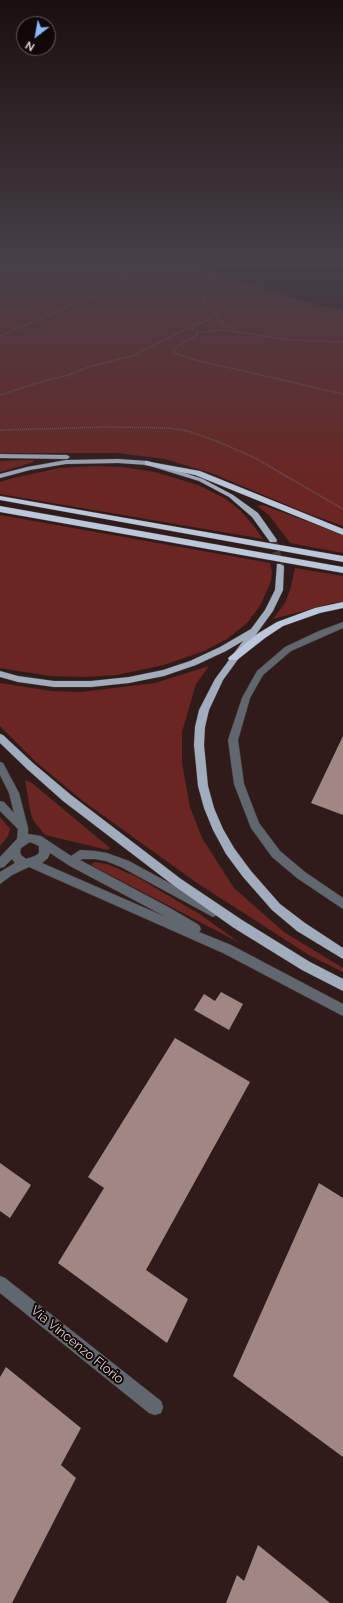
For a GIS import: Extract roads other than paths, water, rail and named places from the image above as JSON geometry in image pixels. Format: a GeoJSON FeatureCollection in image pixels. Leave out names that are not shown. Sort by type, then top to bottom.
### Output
{"type":"FeatureCollection","features":[{"type":"Feature","properties":{"kind":"highway"},"geometry":{"type":"LineString","coordinates":[[148,463],[197,473],[343,532]]}},
{"type":"Feature","properties":{"kind":"highway"},"geometry":{"type":"LineString","coordinates":[[0,498],[343,559]]}},
{"type":"Feature","properties":{"kind":"highway"},"geometry":{"type":"LineString","coordinates":[[0,509],[343,570]]}},
{"type":"Feature","properties":{"kind":"highway"},"geometry":{"type":"LineString","coordinates":[[233,658],[261,636],[280,624],[318,610],[343,605]]}},
{"type":"Feature","properties":{"kind":"main road"},"geometry":{"type":"LineString","coordinates":[[0,456],[77,457],[148,463],[201,480],[231,496],[255,515],[273,540]]}},
{"type":"Feature","properties":{"kind":"main road"},"geometry":{"type":"LineString","coordinates":[[0,476],[29,468],[53,464],[118,461]]}},
{"type":"Feature","properties":{"kind":"main road"},"geometry":{"type":"LineString","coordinates":[[280,566],[279,590],[268,611],[219,679],[204,710],[198,745],[200,765],[209,808],[218,830],[230,851],[247,874],[276,907],[301,927],[343,954]]}},
{"type":"Feature","properties":{"kind":"main road"},"geometry":{"type":"LineString","coordinates":[[0,674],[36,682],[60,684],[91,684],[129,680],[164,673],[193,663],[223,649],[256,628]]}},
{"type":"Feature","properties":{"kind":"main road"},"geometry":{"type":"LineString","coordinates":[[0,737],[30,766],[67,798],[177,882],[238,924],[306,966],[343,985]]}},
{"type":"Feature","properties":{"kind":"street"},"geometry":{"type":"LineString","coordinates":[[343,625],[288,649],[260,673],[246,698],[233,740],[239,784],[255,826],[281,858],[301,875],[343,904]]}},
{"type":"Feature","properties":{"kind":"street"},"geometry":{"type":"LineString","coordinates":[[0,766],[14,793],[23,828],[15,852],[16,857],[20,861],[32,862],[63,855]]}},
{"type":"Feature","properties":{"kind":"street"},"geometry":{"type":"LineString","coordinates":[[0,805],[23,828],[40,841],[63,855],[77,858],[227,949]]}},
{"type":"Feature","properties":{"kind":"street"},"geometry":{"type":"LineString","coordinates":[[0,864],[19,843],[30,838],[40,841],[45,849],[44,855],[32,862],[8,872],[0,880]]}},
{"type":"Feature","properties":{"kind":"street"},"geometry":{"type":"LineString","coordinates":[[77,858],[95,854],[125,864],[238,924]]}},
{"type":"Feature","properties":{"kind":"street"},"geometry":{"type":"LineString","coordinates":[[32,862],[227,949],[343,1010]]}},
{"type":"Feature","properties":{"kind":"street","name":"Via Vincenzo Florio"},"geometry":{"type":"LineString","coordinates":[[0,1283],[155,1407]]}},
{"type":"Feature","properties":{"kind":"tunnel"},"geometry":{"type":"LineString","coordinates":[[273,540],[280,566]]}}]}
